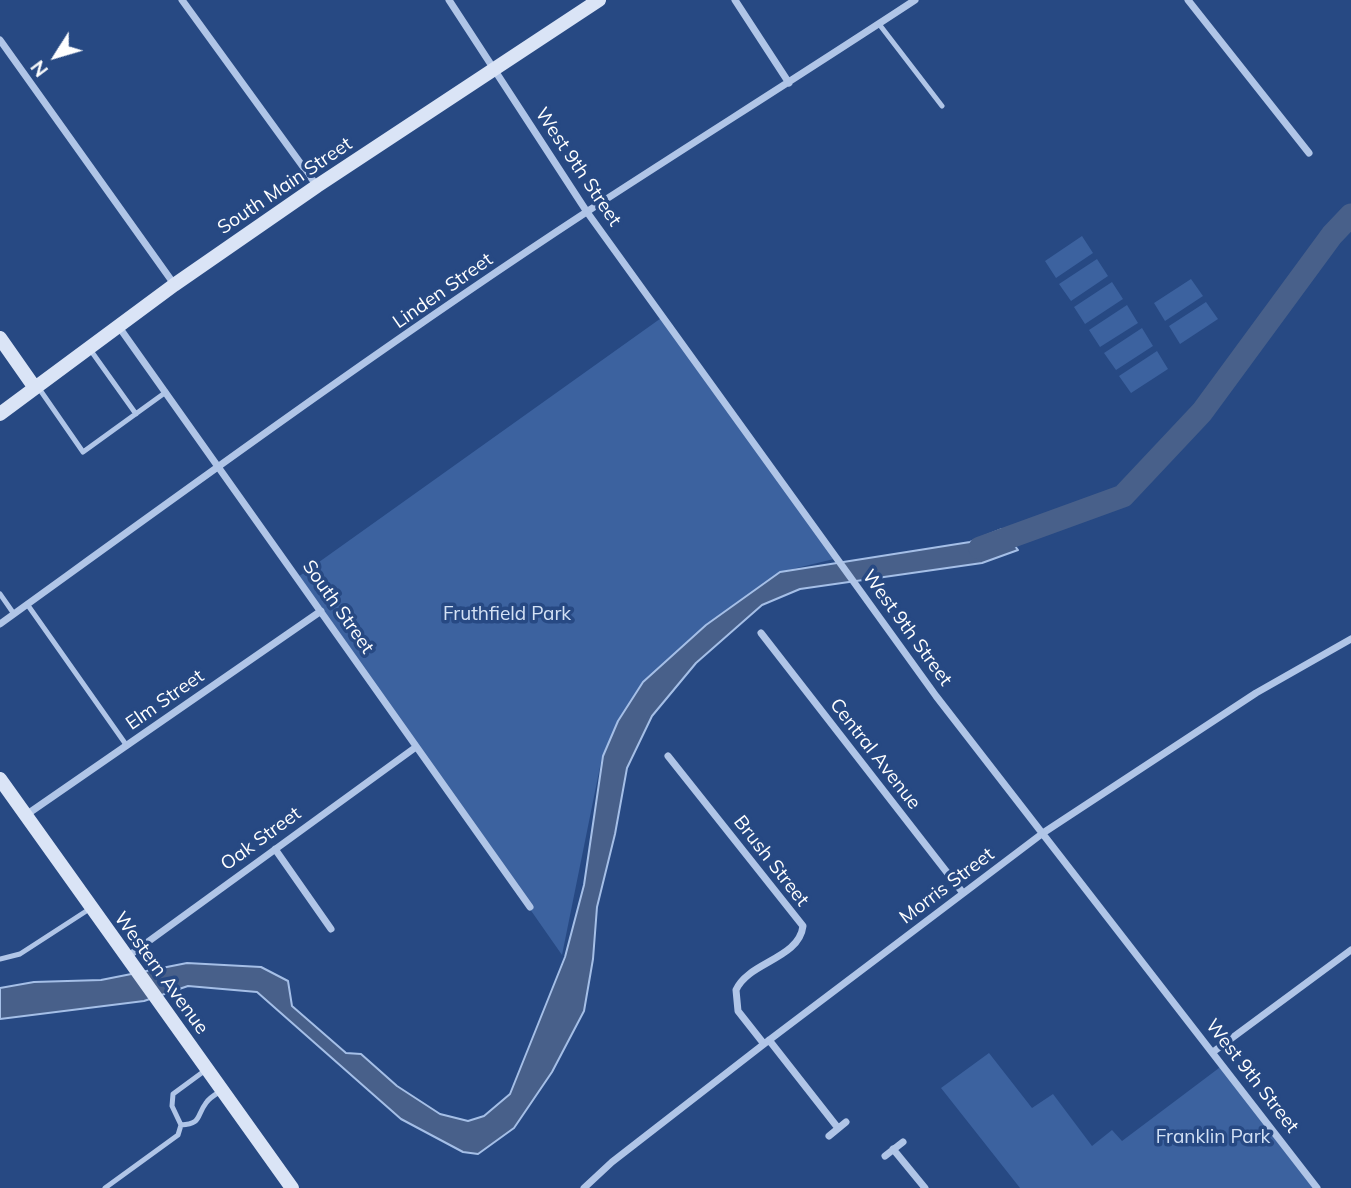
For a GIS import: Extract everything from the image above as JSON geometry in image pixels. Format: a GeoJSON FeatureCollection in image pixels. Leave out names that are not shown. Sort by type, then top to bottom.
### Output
{"type":"FeatureCollection","features":[{"type":"Feature","properties":{"kind":"main road","name":"South Main Street"},"geometry":{"type":"LineString","coordinates":[[0,414],[174,285],[317,186],[599,0]]}},
{"type":"Feature","properties":{"kind":"main road"},"geometry":{"type":"LineString","coordinates":[[0,338],[37,388]]}},
{"type":"Feature","properties":{"kind":"main road","name":"Western Avenue"},"geometry":{"type":"LineString","coordinates":[[0,779],[292,1188]]}},
{"type":"Feature","properties":{"kind":"street"},"geometry":{"type":"LineString","coordinates":[[182,0],[317,186]]}},
{"type":"Feature","properties":{"kind":"street","name":"West 9th Street"},"geometry":{"type":"LineString","coordinates":[[449,0],[587,212],[936,696],[1317,1188]]}},
{"type":"Feature","properties":{"kind":"street"},"geometry":{"type":"LineString","coordinates":[[734,0],[789,83]]}},
{"type":"Feature","properties":{"kind":"street","name":"Linden Street"},"geometry":{"type":"LineString","coordinates":[[0,624],[219,466],[587,212],[915,0]]}},
{"type":"Feature","properties":{"kind":"street"},"geometry":{"type":"LineString","coordinates":[[1188,0],[1309,153]]}},
{"type":"Feature","properties":{"kind":"street"},"geometry":{"type":"LineString","coordinates":[[0,40],[174,285]]}},
{"type":"Feature","properties":{"kind":"street","name":"South Street"},"geometry":{"type":"LineString","coordinates":[[119,327],[530,906]]}},
{"type":"Feature","properties":{"kind":"street","name":"Elm Street"},"geometry":{"type":"LineString","coordinates":[[26,815],[321,611]]}},
{"type":"Feature","properties":{"kind":"street","name":"Central Avenue"},"geometry":{"type":"LineString","coordinates":[[761,633],[963,893]]}},
{"type":"Feature","properties":{"kind":"street","name":"Morris Street"},"geometry":{"type":"LineString","coordinates":[[584,1188],[612,1162],[766,1042],[1043,833],[1256,693],[1351,639]]}},
{"type":"Feature","properties":{"kind":"street","name":"Oak Street"},"geometry":{"type":"LineString","coordinates":[[130,962],[275,849],[416,747]]}},
{"type":"Feature","properties":{"kind":"street","name":"Brush Street"},"geometry":{"type":"LineString","coordinates":[[668,756],[803,926],[802,934],[796,943],[746,978],[736,990],[738,1011],[838,1128]]}},
{"type":"Feature","properties":{"kind":"street"},"geometry":{"type":"LineString","coordinates":[[275,849],[331,929]]}},
{"type":"Feature","properties":{"kind":"street"},"geometry":{"type":"LineString","coordinates":[[1213,1052],[1351,950]]}},
{"type":"Feature","properties":{"kind":"street"},"geometry":{"type":"LineString","coordinates":[[829,1136],[846,1122]]}},
{"type":"Feature","properties":{"kind":"street"},"geometry":{"type":"LineString","coordinates":[[885,1156],[903,1142]]}},
{"type":"Feature","properties":{"kind":"street"},"geometry":{"type":"LineString","coordinates":[[893,1149],[925,1188]]}},
{"type":"Feature","properties":{"kind":"lane"},"geometry":{"type":"LineString","coordinates":[[879,24],[942,106]]}},
{"type":"Feature","properties":{"kind":"lane"},"geometry":{"type":"LineString","coordinates":[[89,348],[136,414]]}},
{"type":"Feature","properties":{"kind":"lane"},"geometry":{"type":"LineString","coordinates":[[37,388],[83,452],[166,392]]}},
{"type":"Feature","properties":{"kind":"lane"},"geometry":{"type":"LineString","coordinates":[[0,594],[14,614]]}},
{"type":"Feature","properties":{"kind":"lane"},"geometry":{"type":"LineString","coordinates":[[27,604],[127,746]]}},
{"type":"Feature","properties":{"kind":"lane"},"geometry":{"type":"LineString","coordinates":[[0,959],[20,954],[91,908]]}},
{"type":"Feature","properties":{"kind":"lane"},"geometry":{"type":"LineString","coordinates":[[104,1188],[178,1135],[181,1125],[172,1106],[173,1094],[207,1069]]}},
{"type":"Feature","properties":{"kind":"lane"},"geometry":{"type":"LineString","coordinates":[[181,1125],[197,1121],[206,1102],[222,1090]]}},
{"type":"Feature","properties":{"kind":"green space"},"geometry":{"type":"Polygon","coordinates":[[[1082,236],[1093,253],[1056,278],[1045,261],[1082,236]]]}},
{"type":"Feature","properties":{"kind":"green space"},"geometry":{"type":"Polygon","coordinates":[[[1097,259],[1108,276],[1071,301],[1059,284],[1097,259]]]}},
{"type":"Feature","properties":{"kind":"green space"},"geometry":{"type":"Polygon","coordinates":[[[1191,279],[1203,296],[1165,321],[1154,303],[1191,279]]]}},
{"type":"Feature","properties":{"kind":"green space"},"geometry":{"type":"Polygon","coordinates":[[[1112,282],[1123,299],[1085,324],[1074,307],[1112,282]]]}},
{"type":"Feature","properties":{"kind":"green space"},"geometry":{"type":"Polygon","coordinates":[[[1206,302],[1218,319],[1180,344],[1169,326],[1206,302]]]}},
{"type":"Feature","properties":{"kind":"green space"},"geometry":{"type":"Polygon","coordinates":[[[1127,305],[1138,323],[1100,347],[1089,330],[1127,305]]]}},
{"type":"Feature","properties":{"kind":"green space","name":"Fruthfield Park"},"geometry":{"type":"Polygon","coordinates":[[[664,316],[838,558],[780,572],[706,625],[643,682],[618,721],[602,757],[562,955],[298,577],[664,316]]]}},
{"type":"Feature","properties":{"kind":"green space"},"geometry":{"type":"Polygon","coordinates":[[[1142,328],[1153,346],[1116,370],[1104,353],[1142,328]]]}},
{"type":"Feature","properties":{"kind":"green space"},"geometry":{"type":"Polygon","coordinates":[[[1157,351],[1168,369],[1131,393],[1119,376],[1157,351]]]}},
{"type":"Feature","properties":{"kind":"green space","name":"Franklin Park"},"geometry":{"type":"Polygon","coordinates":[[[989,1053],[1032,1108],[1053,1094],[1092,1146],[1112,1130],[1122,1141],[1223,1065],[1317,1188],[1020,1188],[941,1088],[989,1053]]]}},
{"type":"Feature","properties":{"kind":"shaded area"},"geometry":{"type":"Polygon","coordinates":[[[1002,529],[1018,550],[982,563],[800,589],[762,605],[696,663],[652,716],[627,768],[615,834],[597,907],[593,959],[584,1011],[552,1072],[514,1128],[478,1154],[463,1152],[401,1119],[257,992],[188,986],[144,1001],[0,1019],[0,988],[34,982],[101,980],[187,963],[261,967],[288,981],[292,1006],[346,1053],[361,1054],[397,1086],[440,1114],[468,1121],[484,1116],[510,1094],[565,957],[584,885],[603,756],[618,721],[643,682],[706,625],[780,572],[970,542],[1002,529]]]}},
{"type":"Feature","properties":{"kind":"waterway"},"geometry":{"type":"LineString","coordinates":[[980,548],[1123,496],[1202,412],[1332,235],[1351,215]]}}]}
